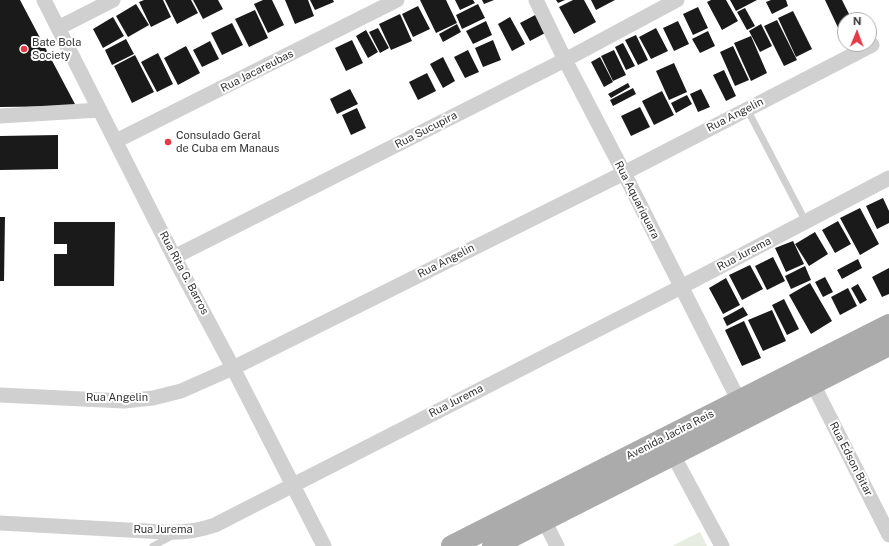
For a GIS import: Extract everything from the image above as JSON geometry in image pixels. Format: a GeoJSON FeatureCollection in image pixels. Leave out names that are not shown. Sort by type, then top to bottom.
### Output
{"type":"FeatureCollection","features":[{"type":"Feature","properties":{"kind":"main road","name":"Avenida Jacira Reis"},"geometry":{"type":"LineString","coordinates":[[452,546],[889,325]]}},
{"type":"Feature","properties":{"kind":"main road","name":"Avenida Jacira Reis"},"geometry":{"type":"LineString","coordinates":[[493,546],[889,345]]}},
{"type":"Feature","properties":{"kind":"street","name":"Rua Rita G. Barros"},"geometry":{"type":"LineString","coordinates":[[44,0],[174,257],[234,368],[324,546]]}},
{"type":"Feature","properties":{"kind":"street"},"geometry":{"type":"LineString","coordinates":[[58,28],[113,0]]}},
{"type":"Feature","properties":{"kind":"street","name":"Rua Jacareubas"},"geometry":{"type":"LineString","coordinates":[[116,141],[397,0]]}},
{"type":"Feature","properties":{"kind":"street","name":"Rua Aquariquara"},"geometry":{"type":"LineString","coordinates":[[536,0],[565,60],[740,400]]}},
{"type":"Feature","properties":{"kind":"street","name":"Rua Sucupira"},"geometry":{"type":"LineString","coordinates":[[174,257],[565,60],[677,0]]}},
{"type":"Feature","properties":{"kind":"street","name":"Rua Angelin"},"geometry":{"type":"LineString","coordinates":[[0,395],[124,401],[153,398],[181,392],[234,368],[624,173],[858,52]]}},
{"type":"Feature","properties":{"kind":"street"},"geometry":{"type":"LineString","coordinates":[[0,116],[100,110]]}},
{"type":"Feature","properties":{"kind":"street","name":"Rua Jurema"},"geometry":{"type":"LineString","coordinates":[[0,523],[177,532],[202,530],[215,525],[292,484],[681,287],[889,178]]}},
{"type":"Feature","properties":{"kind":"street","name":"Rua Edson Bitar"},"geometry":{"type":"LineString","coordinates":[[813,384],[889,535]]}},
{"type":"Feature","properties":{"kind":"street"},"geometry":{"type":"LineString","coordinates":[[673,455],[722,546]]}},
{"type":"Feature","properties":{"kind":"street"},"geometry":{"type":"LineString","coordinates":[[544,520],[558,546]]}},
{"type":"Feature","properties":{"kind":"lane"},"geometry":{"type":"LineString","coordinates":[[747,109],[806,222]]}},
{"type":"Feature","properties":{"kind":"lane"},"geometry":{"type":"LineString","coordinates":[[153,546],[177,532]]}},
{"type":"Feature","properties":{"kind":"shaded area"},"geometry":{"type":"Polygon","coordinates":[[[700,532],[707,546],[672,546],[700,532]]]}},
{"type":"Feature","properties":{"kind":"building","name":"Bate Bola Society"},"geometry":{"type":"Polygon","coordinates":[[[0,0],[20,0],[76,106],[0,107],[0,0]]]}},
{"type":"Feature","properties":{"kind":"building"},"geometry":{"type":"Polygon","coordinates":[[[144,0],[163,0],[171,17],[151,27],[139,2],[144,0]]]}},
{"type":"Feature","properties":{"kind":"building"},"geometry":{"type":"Polygon","coordinates":[[[165,0],[191,0],[198,13],[177,24],[165,0]]]}},
{"type":"Feature","properties":{"kind":"building"},"geometry":{"type":"Polygon","coordinates":[[[193,0],[218,0],[223,9],[203,19],[193,0]]]}},
{"type":"Feature","properties":{"kind":"building"},"geometry":{"type":"Polygon","coordinates":[[[263,0],[272,0],[284,25],[268,33],[254,4],[263,0]]]}},
{"type":"Feature","properties":{"kind":"building"},"geometry":{"type":"Polygon","coordinates":[[[285,0],[308,0],[314,16],[295,24],[285,0]]]}},
{"type":"Feature","properties":{"kind":"building"},"geometry":{"type":"Polygon","coordinates":[[[310,0],[333,0],[334,2],[315,10],[310,0]]]}},
{"type":"Feature","properties":{"kind":"building"},"geometry":{"type":"Polygon","coordinates":[[[420,0],[446,0],[457,23],[436,33],[420,0]]]}},
{"type":"Feature","properties":{"kind":"building"},"geometry":{"type":"Polygon","coordinates":[[[455,0],[473,0],[475,3],[460,10],[455,0]]]}},
{"type":"Feature","properties":{"kind":"building"},"geometry":{"type":"Polygon","coordinates":[[[482,0],[494,0],[484,4],[482,0]]]}},
{"type":"Feature","properties":{"kind":"building"},"geometry":{"type":"Polygon","coordinates":[[[556,0],[565,0],[558,3],[556,0]]]}},
{"type":"Feature","properties":{"kind":"building"},"geometry":{"type":"Polygon","coordinates":[[[573,0],[584,0],[596,22],[574,34],[559,7],[573,0]]]}},
{"type":"Feature","properties":{"kind":"building"},"geometry":{"type":"Polygon","coordinates":[[[591,0],[615,0],[596,10],[591,0]]]}},
{"type":"Feature","properties":{"kind":"building"},"geometry":{"type":"Polygon","coordinates":[[[711,0],[726,0],[738,21],[722,30],[707,2],[711,0]]]}},
{"type":"Feature","properties":{"kind":"building"},"geometry":{"type":"Polygon","coordinates":[[[730,0],[757,0],[736,11],[730,0]]]}},
{"type":"Feature","properties":{"kind":"building"},"geometry":{"type":"Polygon","coordinates":[[[771,0],[786,0],[788,6],[772,14],[766,2],[771,0]]]}},
{"type":"Feature","properties":{"kind":"building"},"geometry":{"type":"Polygon","coordinates":[[[825,0],[842,0],[848,12],[837,12],[837,26],[825,0]]]}},
{"type":"Feature","properties":{"kind":"building"},"geometry":{"type":"Polygon","coordinates":[[[136,4],[149,25],[128,37],[116,16],[136,4]]]}},
{"type":"Feature","properties":{"kind":"building"},"geometry":{"type":"Polygon","coordinates":[[[478,4],[485,18],[462,29],[456,15],[478,4]]]}},
{"type":"Feature","properties":{"kind":"building"},"geometry":{"type":"Polygon","coordinates":[[[418,6],[430,29],[413,37],[402,14],[418,6]]]}},
{"type":"Feature","properties":{"kind":"building"},"geometry":{"type":"Polygon","coordinates":[[[698,7],[708,28],[693,35],[683,14],[698,7]]]}},
{"type":"Feature","properties":{"kind":"building"},"geometry":{"type":"Polygon","coordinates":[[[745,8],[755,26],[747,30],[737,12],[745,8]]]}},
{"type":"Feature","properties":{"kind":"building"},"geometry":{"type":"Polygon","coordinates":[[[255,10],[268,38],[249,47],[235,19],[255,10]]]}},
{"type":"Feature","properties":{"kind":"building"},"geometry":{"type":"Polygon","coordinates":[[[793,11],[812,49],[796,57],[778,18],[793,11]]]}},
{"type":"Feature","properties":{"kind":"building"},"geometry":{"type":"Polygon","coordinates":[[[539,13],[549,31],[530,41],[520,23],[539,13]]]}},
{"type":"Feature","properties":{"kind":"building"},"geometry":{"type":"Polygon","coordinates":[[[400,14],[412,41],[391,50],[379,24],[400,14]]]}},
{"type":"Feature","properties":{"kind":"building"},"geometry":{"type":"Polygon","coordinates":[[[113,17],[124,36],[103,48],[93,29],[113,17]]]}},
{"type":"Feature","properties":{"kind":"building"},"geometry":{"type":"Polygon","coordinates":[[[510,17],[525,44],[512,51],[498,24],[510,17]]]}},
{"type":"Feature","properties":{"kind":"building"},"geometry":{"type":"Polygon","coordinates":[[[777,20],[797,60],[784,66],[764,26],[777,20]]]}},
{"type":"Feature","properties":{"kind":"building"},"geometry":{"type":"Polygon","coordinates":[[[486,21],[492,35],[473,44],[466,31],[486,21]]]}},
{"type":"Feature","properties":{"kind":"building"},"geometry":{"type":"Polygon","coordinates":[[[678,21],[689,44],[674,51],[663,28],[678,21]]]}},
{"type":"Feature","properties":{"kind":"building"},"geometry":{"type":"Polygon","coordinates":[[[232,23],[243,45],[222,55],[211,33],[232,23]]]}},
{"type":"Feature","properties":{"kind":"building"},"geometry":{"type":"Polygon","coordinates":[[[457,24],[461,32],[443,42],[439,34],[457,24]]]}},
{"type":"Feature","properties":{"kind":"building"},"geometry":{"type":"Polygon","coordinates":[[[761,24],[772,46],[760,52],[749,31],[761,24]]]}},
{"type":"Feature","properties":{"kind":"building"},"geometry":{"type":"Polygon","coordinates":[[[378,28],[389,48],[380,53],[369,32],[378,28]]]}},
{"type":"Feature","properties":{"kind":"building"},"geometry":{"type":"Polygon","coordinates":[[[656,28],[668,51],[651,59],[639,37],[656,28]]]}},
{"type":"Feature","properties":{"kind":"building"},"geometry":{"type":"Polygon","coordinates":[[[366,30],[378,52],[368,58],[356,36],[366,30]]]}},
{"type":"Feature","properties":{"kind":"building"},"geometry":{"type":"Polygon","coordinates":[[[708,31],[715,46],[700,53],[692,39],[708,31]]]}},
{"type":"Feature","properties":{"kind":"building"},"geometry":{"type":"Polygon","coordinates":[[[636,35],[648,60],[638,65],[625,40],[636,35]]]}},
{"type":"Feature","properties":{"kind":"building"},"geometry":{"type":"Polygon","coordinates":[[[751,36],[767,73],[751,81],[734,43],[751,36]]]}},
{"type":"Feature","properties":{"kind":"building"},"geometry":{"type":"Polygon","coordinates":[[[126,39],[134,54],[112,65],[105,50],[126,39]]]}},
{"type":"Feature","properties":{"kind":"building"},"geometry":{"type":"Polygon","coordinates":[[[352,40],[363,63],[346,71],[335,48],[352,40]]]}},
{"type":"Feature","properties":{"kind":"building"},"geometry":{"type":"Polygon","coordinates":[[[493,40],[501,60],[483,67],[475,48],[493,40]]]}},
{"type":"Feature","properties":{"kind":"building"},"geometry":{"type":"Polygon","coordinates":[[[210,41],[219,59],[202,67],[193,50],[210,41]]]}},
{"type":"Feature","properties":{"kind":"building"},"geometry":{"type":"Polygon","coordinates":[[[623,43],[635,66],[626,70],[615,47],[623,43]]]}},
{"type":"Feature","properties":{"kind":"building"},"geometry":{"type":"Polygon","coordinates":[[[186,46],[200,73],[178,85],[164,58],[186,46]]]}},
{"type":"Feature","properties":{"kind":"building"},"geometry":{"type":"Polygon","coordinates":[[[733,46],[749,80],[735,86],[720,52],[733,46]]]}},
{"type":"Feature","properties":{"kind":"building"},"geometry":{"type":"Polygon","coordinates":[[[468,50],[479,72],[465,78],[454,57],[468,50]]]}},
{"type":"Feature","properties":{"kind":"building"},"geometry":{"type":"Polygon","coordinates":[[[614,50],[626,75],[613,81],[601,56],[614,50]]]}},
{"type":"Feature","properties":{"kind":"building"},"geometry":{"type":"Polygon","coordinates":[[[158,53],[173,84],[157,92],[141,62],[158,53]]]}},
{"type":"Feature","properties":{"kind":"building"},"geometry":{"type":"Polygon","coordinates":[[[135,55],[154,92],[132,103],[114,66],[135,55]]]}},
{"type":"Feature","properties":{"kind":"building"},"geometry":{"type":"Polygon","coordinates":[[[443,57],[455,81],[443,88],[430,64],[443,57]]]}},
{"type":"Feature","properties":{"kind":"building"},"geometry":{"type":"Polygon","coordinates":[[[600,57],[613,82],[604,87],[591,62],[600,57]]]}},
{"type":"Feature","properties":{"kind":"building"},"geometry":{"type":"Polygon","coordinates":[[[674,63],[687,92],[669,100],[656,71],[674,63]]]}},
{"type":"Feature","properties":{"kind":"building"},"geometry":{"type":"Polygon","coordinates":[[[724,70],[736,96],[726,101],[713,75],[724,70]]]}},
{"type":"Feature","properties":{"kind":"building"},"geometry":{"type":"Polygon","coordinates":[[[427,73],[436,91],[418,100],[409,82],[427,73]]]}},
{"type":"Feature","properties":{"kind":"building"},"geometry":{"type":"Polygon","coordinates":[[[628,83],[630,87],[611,98],[608,94],[628,83]]]}},
{"type":"Feature","properties":{"kind":"building"},"geometry":{"type":"Polygon","coordinates":[[[633,88],[636,94],[613,106],[610,100],[633,88]]]}},
{"type":"Feature","properties":{"kind":"building"},"geometry":{"type":"Polygon","coordinates":[[[350,89],[358,104],[337,114],[330,99],[350,89]]]}},
{"type":"Feature","properties":{"kind":"building"},"geometry":{"type":"Polygon","coordinates":[[[701,89],[710,107],[698,112],[690,94],[701,89]]]}},
{"type":"Feature","properties":{"kind":"building"},"geometry":{"type":"Polygon","coordinates":[[[662,91],[674,115],[654,125],[642,101],[662,91]]]}},
{"type":"Feature","properties":{"kind":"building"},"geometry":{"type":"Polygon","coordinates":[[[687,95],[692,104],[676,113],[671,103],[687,95]]]}},
{"type":"Feature","properties":{"kind":"building"},"geometry":{"type":"Polygon","coordinates":[[[640,107],[650,127],[631,136],[621,116],[640,107]]]}},
{"type":"Feature","properties":{"kind":"building"},"geometry":{"type":"Polygon","coordinates":[[[357,108],[366,128],[351,135],[342,115],[357,108]]]}},
{"type":"Feature","properties":{"kind":"building"},"geometry":{"type":"Polygon","coordinates":[[[58,135],[58,169],[0,170],[0,136],[58,135]]]}},
{"type":"Feature","properties":{"kind":"building"},"geometry":{"type":"Polygon","coordinates":[[[883,198],[889,211],[889,223],[877,229],[866,206],[883,198]]]}},
{"type":"Feature","properties":{"kind":"building"},"geometry":{"type":"Polygon","coordinates":[[[860,208],[879,244],[860,255],[840,218],[860,208]]]}},
{"type":"Feature","properties":{"kind":"building"},"geometry":{"type":"Polygon","coordinates":[[[0,217],[5,217],[4,281],[0,281],[0,217]]]}},
{"type":"Feature","properties":{"kind":"building"},"geometry":{"type":"Polygon","coordinates":[[[838,221],[851,244],[835,253],[822,230],[838,221]]]}},
{"type":"Feature","properties":{"kind":"building"},"geometry":{"type":"Polygon","coordinates":[[[54,222],[115,222],[114,286],[54,286],[54,254],[67,254],[67,244],[54,244],[54,222]]]}},
{"type":"Feature","properties":{"kind":"building"},"geometry":{"type":"Polygon","coordinates":[[[815,232],[828,254],[809,266],[795,244],[815,232]]]}},
{"type":"Feature","properties":{"kind":"building"},"geometry":{"type":"Polygon","coordinates":[[[793,241],[804,264],[786,272],[775,248],[793,241]]]}},
{"type":"Feature","properties":{"kind":"building"},"geometry":{"type":"Polygon","coordinates":[[[773,257],[785,281],[767,290],[755,266],[773,257]]]}},
{"type":"Feature","properties":{"kind":"building"},"geometry":{"type":"Polygon","coordinates":[[[858,259],[862,268],[842,279],[837,270],[858,259]]]}},
{"type":"Feature","properties":{"kind":"building"},"geometry":{"type":"Polygon","coordinates":[[[750,265],[763,289],[742,300],[729,275],[750,265]]]}},
{"type":"Feature","properties":{"kind":"building"},"geometry":{"type":"Polygon","coordinates":[[[805,266],[811,280],[791,289],[785,276],[805,266]]]}},
{"type":"Feature","properties":{"kind":"building"},"geometry":{"type":"Polygon","coordinates":[[[889,268],[889,294],[882,297],[872,277],[889,268]]]}},
{"type":"Feature","properties":{"kind":"building"},"geometry":{"type":"Polygon","coordinates":[[[825,277],[833,292],[823,297],[815,282],[825,277]]]}},
{"type":"Feature","properties":{"kind":"building"},"geometry":{"type":"Polygon","coordinates":[[[726,278],[740,305],[723,314],[709,288],[726,278]]]}},
{"type":"Feature","properties":{"kind":"building"},"geometry":{"type":"Polygon","coordinates":[[[810,283],[832,321],[811,334],[789,295],[810,283]]]}},
{"type":"Feature","properties":{"kind":"building"},"geometry":{"type":"Polygon","coordinates":[[[858,284],[867,300],[860,304],[851,288],[858,284]]]}},
{"type":"Feature","properties":{"kind":"building"},"geometry":{"type":"Polygon","coordinates":[[[848,288],[857,306],[840,315],[831,297],[848,288]]]}},
{"type":"Feature","properties":{"kind":"building"},"geometry":{"type":"Polygon","coordinates":[[[784,299],[799,329],[787,335],[772,305],[784,299]]]}},
{"type":"Feature","properties":{"kind":"building"},"geometry":{"type":"Polygon","coordinates":[[[743,307],[748,315],[727,326],[723,318],[743,307]]]}},
{"type":"Feature","properties":{"kind":"building"},"geometry":{"type":"Polygon","coordinates":[[[772,310],[786,341],[763,351],[748,320],[772,310]]]}},
{"type":"Feature","properties":{"kind":"building"},"geometry":{"type":"Polygon","coordinates":[[[744,321],[761,358],[742,366],[725,330],[744,321]]]}},
{"type":"Feature","properties":{"kind":"place","name":"Bate Bola Society"},"geometry":{"type":"Point","coordinates":[24,49]}},
{"type":"Feature","properties":{"kind":"place","name":"Consulado Geral de Cuba em Manaus"},"geometry":{"type":"Point","coordinates":[168,142]}}]}
